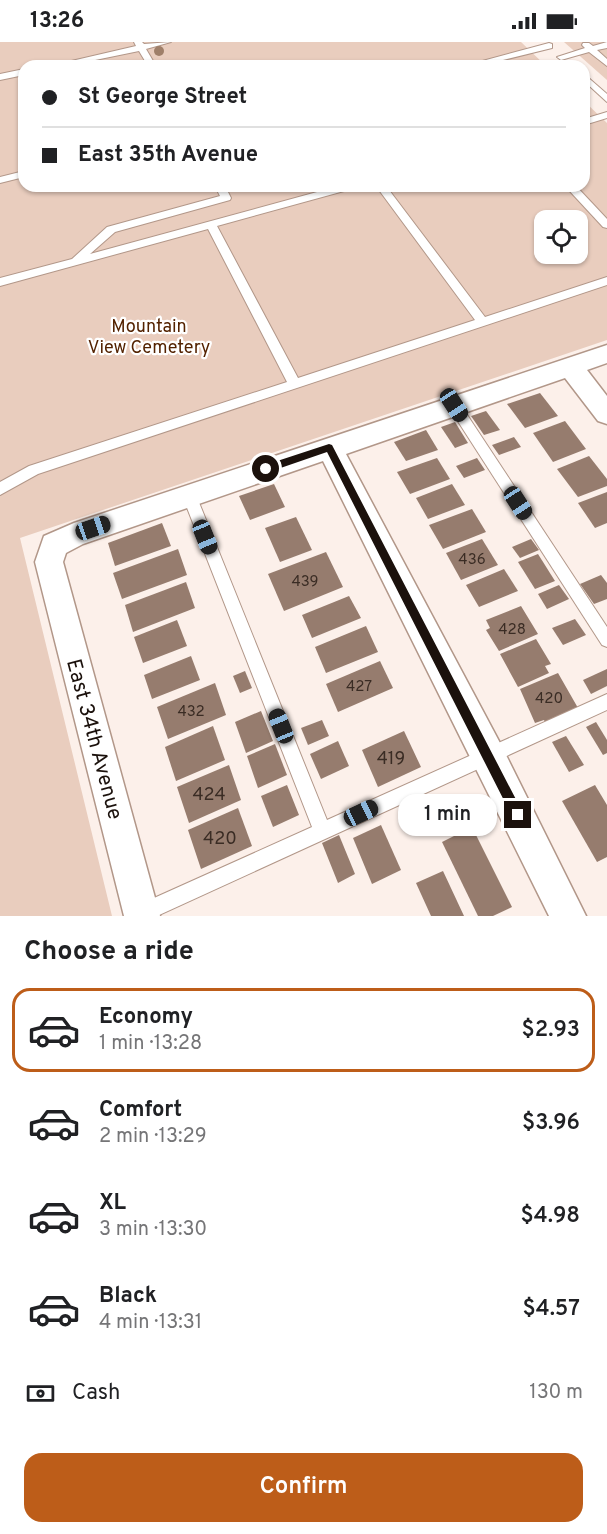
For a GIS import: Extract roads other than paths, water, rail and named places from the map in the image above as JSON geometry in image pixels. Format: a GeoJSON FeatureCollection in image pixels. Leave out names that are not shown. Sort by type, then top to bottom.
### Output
{"type":"FeatureCollection","features":[{"type":"Feature","properties":{"kind":"street"},"geometry":{"type":"LineString","coordinates":[[189,495],[607,354]]}},
{"type":"Feature","properties":{"kind":"street"},"geometry":{"type":"LineString","coordinates":[[569,366],[607,414]]}},
{"type":"Feature","properties":{"kind":"street"},"geometry":{"type":"LineString","coordinates":[[329,447],[488,755],[568,916]]}},
{"type":"Feature","properties":{"kind":"street","name":"East 34th Avenue"},"geometry":{"type":"LineString","coordinates":[[141,915],[49,562],[54,545],[74,535],[189,495]]}},
{"type":"Feature","properties":{"kind":"lane"},"geometry":{"type":"LineString","coordinates":[[79,60],[140,45],[167,42]]}},
{"type":"Feature","properties":{"kind":"lane"},"geometry":{"type":"LineString","coordinates":[[582,42],[607,63]]}},
{"type":"Feature","properties":{"kind":"lane"},"geometry":{"type":"LineString","coordinates":[[487,60],[547,44],[564,60]]}},
{"type":"Feature","properties":{"kind":"lane"},"geometry":{"type":"LineString","coordinates":[[140,45],[149,60]]}},
{"type":"Feature","properties":{"kind":"lane"},"geometry":{"type":"LineString","coordinates":[[561,57],[607,45]]}},
{"type":"Feature","properties":{"kind":"lane"},"geometry":{"type":"LineString","coordinates":[[0,77],[18,73]]}},
{"type":"Feature","properties":{"kind":"lane"},"geometry":{"type":"LineString","coordinates":[[590,83],[607,99]]}},
{"type":"Feature","properties":{"kind":"lane"},"geometry":{"type":"LineString","coordinates":[[590,120],[607,115]]}},
{"type":"Feature","properties":{"kind":"lane"},"geometry":{"type":"LineString","coordinates":[[0,180],[18,176]]}},
{"type":"Feature","properties":{"kind":"lane"},"geometry":{"type":"LineString","coordinates":[[73,262],[111,229],[226,198],[223,192]]}},
{"type":"Feature","properties":{"kind":"lane"},"geometry":{"type":"LineString","coordinates":[[0,282],[329,192]]}},
{"type":"Feature","properties":{"kind":"lane"},"geometry":{"type":"LineString","coordinates":[[386,192],[483,322]]}},
{"type":"Feature","properties":{"kind":"lane"},"geometry":{"type":"LineString","coordinates":[[576,192],[607,225]]}},
{"type":"Feature","properties":{"kind":"lane"},"geometry":{"type":"LineString","coordinates":[[211,224],[294,383]]}},
{"type":"Feature","properties":{"kind":"lane"},"geometry":{"type":"LineString","coordinates":[[0,489],[34,470],[607,281]]}},
{"type":"Feature","properties":{"kind":"lane"},"geometry":{"type":"LineString","coordinates":[[454,405],[607,640]]}},
{"type":"Feature","properties":{"kind":"lane"},"geometry":{"type":"LineString","coordinates":[[189,495],[322,830]]}},
{"type":"Feature","properties":{"kind":"lane"},"geometry":{"type":"LineString","coordinates":[[141,915],[322,830],[607,702]]}},
{"type":"Feature","properties":{"kind":"park label","name":"Mountain View Cemetery"},"geometry":{"type":"Point","coordinates":[149,336]}}]}
